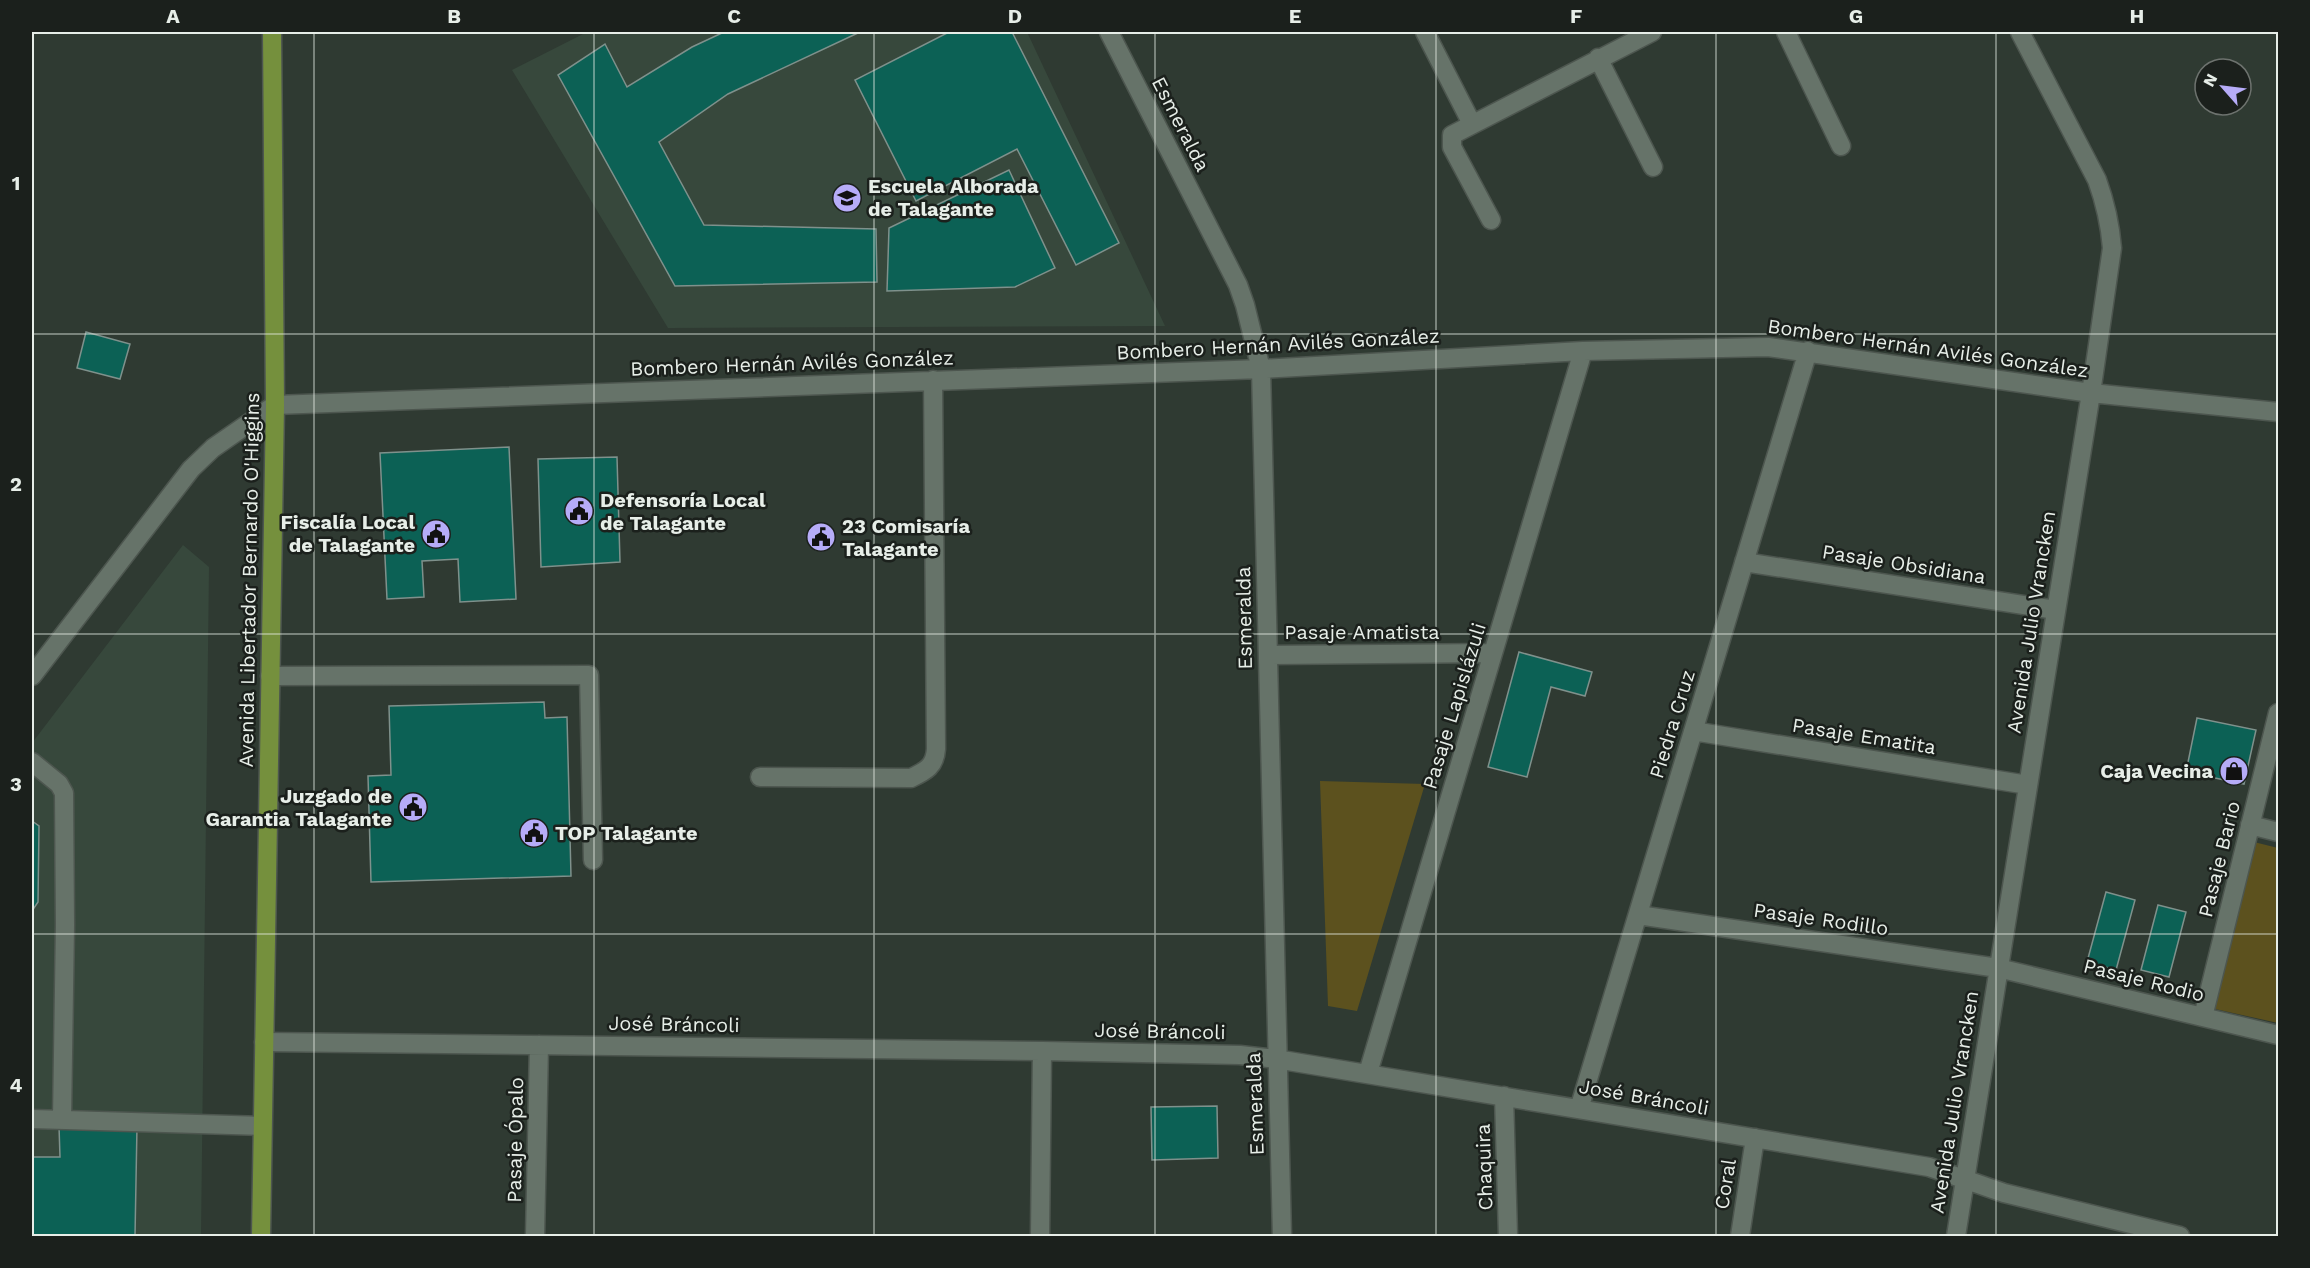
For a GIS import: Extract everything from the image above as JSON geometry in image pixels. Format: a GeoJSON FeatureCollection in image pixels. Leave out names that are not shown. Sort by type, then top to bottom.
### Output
{"type":"FeatureCollection","features":[{"type":"Feature","properties":{"kind":"main road","name":"Avenida Libertador Bernardo O'Higgins"},"geometry":{"type":"LineString","coordinates":[[261,1236],[275,405],[272,32]]}},
{"type":"Feature","properties":{"kind":"street","name":"Esmeralda"},"geometry":{"type":"LineString","coordinates":[[1112,32],[1238,285],[1261,369],[1282,1236]]}},
{"type":"Feature","properties":{"kind":"street"},"geometry":{"type":"LineString","coordinates":[[1425,32],[1472,124]]}},
{"type":"Feature","properties":{"kind":"street"},"geometry":{"type":"LineString","coordinates":[[1491,220],[1450,143],[1455,132],[1652,32]]}},
{"type":"Feature","properties":{"kind":"street"},"geometry":{"type":"LineString","coordinates":[[1786,32],[1841,146]]}},
{"type":"Feature","properties":{"kind":"street","name":"Avenida Julio Vrancken"},"geometry":{"type":"LineString","coordinates":[[1956,1236],[2091,393],[2112,248],[2105,200],[2097,180],[2020,32]]}},
{"type":"Feature","properties":{"kind":"street"},"geometry":{"type":"LineString","coordinates":[[1598,58],[1653,167]]}},
{"type":"Feature","properties":{"kind":"street","name":"Bombero Hernán Avilés González"},"geometry":{"type":"LineString","coordinates":[[275,405],[1261,369],[1583,351],[1768,346],[2091,393],[2278,412]]}},
{"type":"Feature","properties":{"kind":"street","name":"Pasaje Lapislázuli"},"geometry":{"type":"LineString","coordinates":[[1368,1074],[1583,351]]}},
{"type":"Feature","properties":{"kind":"street","name":"Piedra Cruz"},"geometry":{"type":"LineString","coordinates":[[1579,1109],[1808,351]]}},
{"type":"Feature","properties":{"kind":"street"},"geometry":{"type":"LineString","coordinates":[[760,777],[911,778],[927,770],[933,764],[936,749],[933,381]]}},
{"type":"Feature","properties":{"kind":"street"},"geometry":{"type":"LineString","coordinates":[[32,676],[191,469],[213,448],[275,405]]}},
{"type":"Feature","properties":{"kind":"street","name":"Pasaje Obsidiana"},"geometry":{"type":"LineString","coordinates":[[1744,562],[2056,609]]}},
{"type":"Feature","properties":{"kind":"street","name":"Pasaje Amatista"},"geometry":{"type":"LineString","coordinates":[[1268,655],[1493,653]]}},
{"type":"Feature","properties":{"kind":"street"},"geometry":{"type":"LineString","coordinates":[[270,676],[589,675],[593,860]]}},
{"type":"Feature","properties":{"kind":"street","name":"Pasaje Bario"},"geometry":{"type":"LineString","coordinates":[[2203,1017],[2278,713]]}},
{"type":"Feature","properties":{"kind":"street","name":"Pasaje Ematita"},"geometry":{"type":"LineString","coordinates":[[1694,731],[2028,785]]}},
{"type":"Feature","properties":{"kind":"street"},"geometry":{"type":"LineString","coordinates":[[32,762],[60,784],[64,793],[65,925],[62,1119]]}},
{"type":"Feature","properties":{"kind":"street"},"geometry":{"type":"LineString","coordinates":[[2250,825],[2278,832]]}},
{"type":"Feature","properties":{"kind":"street","name":"Pasaje Rodillo"},"geometry":{"type":"LineString","coordinates":[[1638,915],[1998,968]]}},
{"type":"Feature","properties":{"kind":"street","name":"Pasaje Rodio"},"geometry":{"type":"LineString","coordinates":[[1998,968],[2278,1035]]}},
{"type":"Feature","properties":{"kind":"street","name":"José Bráncoli"},"geometry":{"type":"LineString","coordinates":[[264,1042],[1240,1055],[1504,1096],[1929,1167],[2004,1193],[2180,1236]]}},
{"type":"Feature","properties":{"kind":"street","name":"Pasaje Ópalo"},"geometry":{"type":"LineString","coordinates":[[535,1236],[539,1045]]}},
{"type":"Feature","properties":{"kind":"street"},"geometry":{"type":"LineString","coordinates":[[1040,1236],[1042,1051]]}},
{"type":"Feature","properties":{"kind":"street","name":"Chaquira"},"geometry":{"type":"LineString","coordinates":[[1504,1096],[1508,1236]]}},
{"type":"Feature","properties":{"kind":"street"},"geometry":{"type":"LineString","coordinates":[[32,1119],[262,1126]]}},
{"type":"Feature","properties":{"kind":"street","name":"Coral"},"geometry":{"type":"LineString","coordinates":[[1740,1236],[1755,1138]]}},
{"type":"Feature","properties":{"kind":"shaded area","name":"Escuela Alborada de Talagante"},"geometry":{"type":"Polygon","coordinates":[[[587,32],[1027,32],[1165,326],[668,328],[512,70],[587,32]]]}},
{"type":"Feature","properties":{"kind":"shaded area"},"geometry":{"type":"Polygon","coordinates":[[[183,545],[209,567],[201,1236],[32,1236],[32,743],[183,545]]]}},
{"type":"Feature","properties":{"kind":"shaded area"},"geometry":{"type":"Polygon","coordinates":[[[1320,781],[1425,784],[1357,1011],[1328,1006],[1320,781]]]}},
{"type":"Feature","properties":{"kind":"shaded area"},"geometry":{"type":"Polygon","coordinates":[[[2254,842],[2278,848],[2278,1023],[2215,1009],[2254,842]]]}},
{"type":"Feature","properties":{"kind":"building"},"geometry":{"type":"Polygon","coordinates":[[[724,32],[860,32],[728,94],[659,142],[704,225],[876,229],[877,282],[675,286],[558,75],[605,44],[627,87],[692,47],[724,32]]]}},
{"type":"Feature","properties":{"kind":"building"},"geometry":{"type":"Polygon","coordinates":[[[949,32],[1012,32],[1119,243],[1076,265],[1017,149],[916,201],[855,80],[949,32]]]}},
{"type":"Feature","properties":{"kind":"building"},"geometry":{"type":"Polygon","coordinates":[[[1009,170],[1055,268],[1015,287],[887,291],[889,228],[1009,170]]]}},
{"type":"Feature","properties":{"kind":"building"},"geometry":{"type":"Polygon","coordinates":[[[86,332],[130,344],[120,379],[77,368],[86,332]]]}},
{"type":"Feature","properties":{"kind":"building"},"geometry":{"type":"Polygon","coordinates":[[[509,447],[516,599],[460,602],[458,559],[422,561],[424,597],[387,599],[380,453],[509,447]]]}},
{"type":"Feature","properties":{"kind":"building","name":"Defensoría Local de Talagante"},"geometry":{"type":"Polygon","coordinates":[[[617,457],[620,562],[541,567],[538,459],[617,457]]]}},
{"type":"Feature","properties":{"kind":"building"},"geometry":{"type":"Polygon","coordinates":[[[1519,652],[1592,672],[1585,696],[1551,687],[1527,777],[1488,767],[1519,652]]]}},
{"type":"Feature","properties":{"kind":"building"},"geometry":{"type":"Polygon","coordinates":[[[544,702],[545,718],[567,717],[571,876],[371,882],[368,776],[391,775],[389,706],[544,702]]]}},
{"type":"Feature","properties":{"kind":"building"},"geometry":{"type":"Polygon","coordinates":[[[2197,718],[2256,730],[2244,784],[2186,772],[2197,718]]]}},
{"type":"Feature","properties":{"kind":"building"},"geometry":{"type":"Polygon","coordinates":[[[32,821],[39,826],[38,902],[32,911],[32,821]]]}},
{"type":"Feature","properties":{"kind":"building"},"geometry":{"type":"Polygon","coordinates":[[[2106,892],[2135,900],[2116,970],[2087,962],[2106,892]]]}},
{"type":"Feature","properties":{"kind":"building"},"geometry":{"type":"Polygon","coordinates":[[[2158,905],[2186,912],[2169,977],[2141,970],[2158,905]]]}},
{"type":"Feature","properties":{"kind":"building"},"geometry":{"type":"Polygon","coordinates":[[[1217,1106],[1218,1158],[1152,1160],[1151,1107],[1217,1106]]]}},
{"type":"Feature","properties":{"kind":"building"},"geometry":{"type":"Polygon","coordinates":[[[59,1126],[137,1126],[135,1236],[32,1236],[32,1157],[60,1157],[59,1126]]]}},
{"type":"Feature","properties":{"kind":"place","name":"Escuela Alborada de Talagante"},"geometry":{"type":"Point","coordinates":[847,198]}},
{"type":"Feature","properties":{"kind":"place","name":"Defensoría Local de Talagante"},"geometry":{"type":"Point","coordinates":[579,511]}},
{"type":"Feature","properties":{"kind":"place","name":"Fiscalía Local de Talagante"},"geometry":{"type":"Point","coordinates":[436,534]}},
{"type":"Feature","properties":{"kind":"place","name":"23 Comisaría Talagante"},"geometry":{"type":"Point","coordinates":[821,537]}},
{"type":"Feature","properties":{"kind":"place","name":"Caja Vecina"},"geometry":{"type":"Point","coordinates":[2234,771]}},
{"type":"Feature","properties":{"kind":"place","name":"Juzgado de Garantia Talagante"},"geometry":{"type":"Point","coordinates":[413,807]}},
{"type":"Feature","properties":{"kind":"place","name":"TOP Talagante"},"geometry":{"type":"Point","coordinates":[534,833]}}]}
